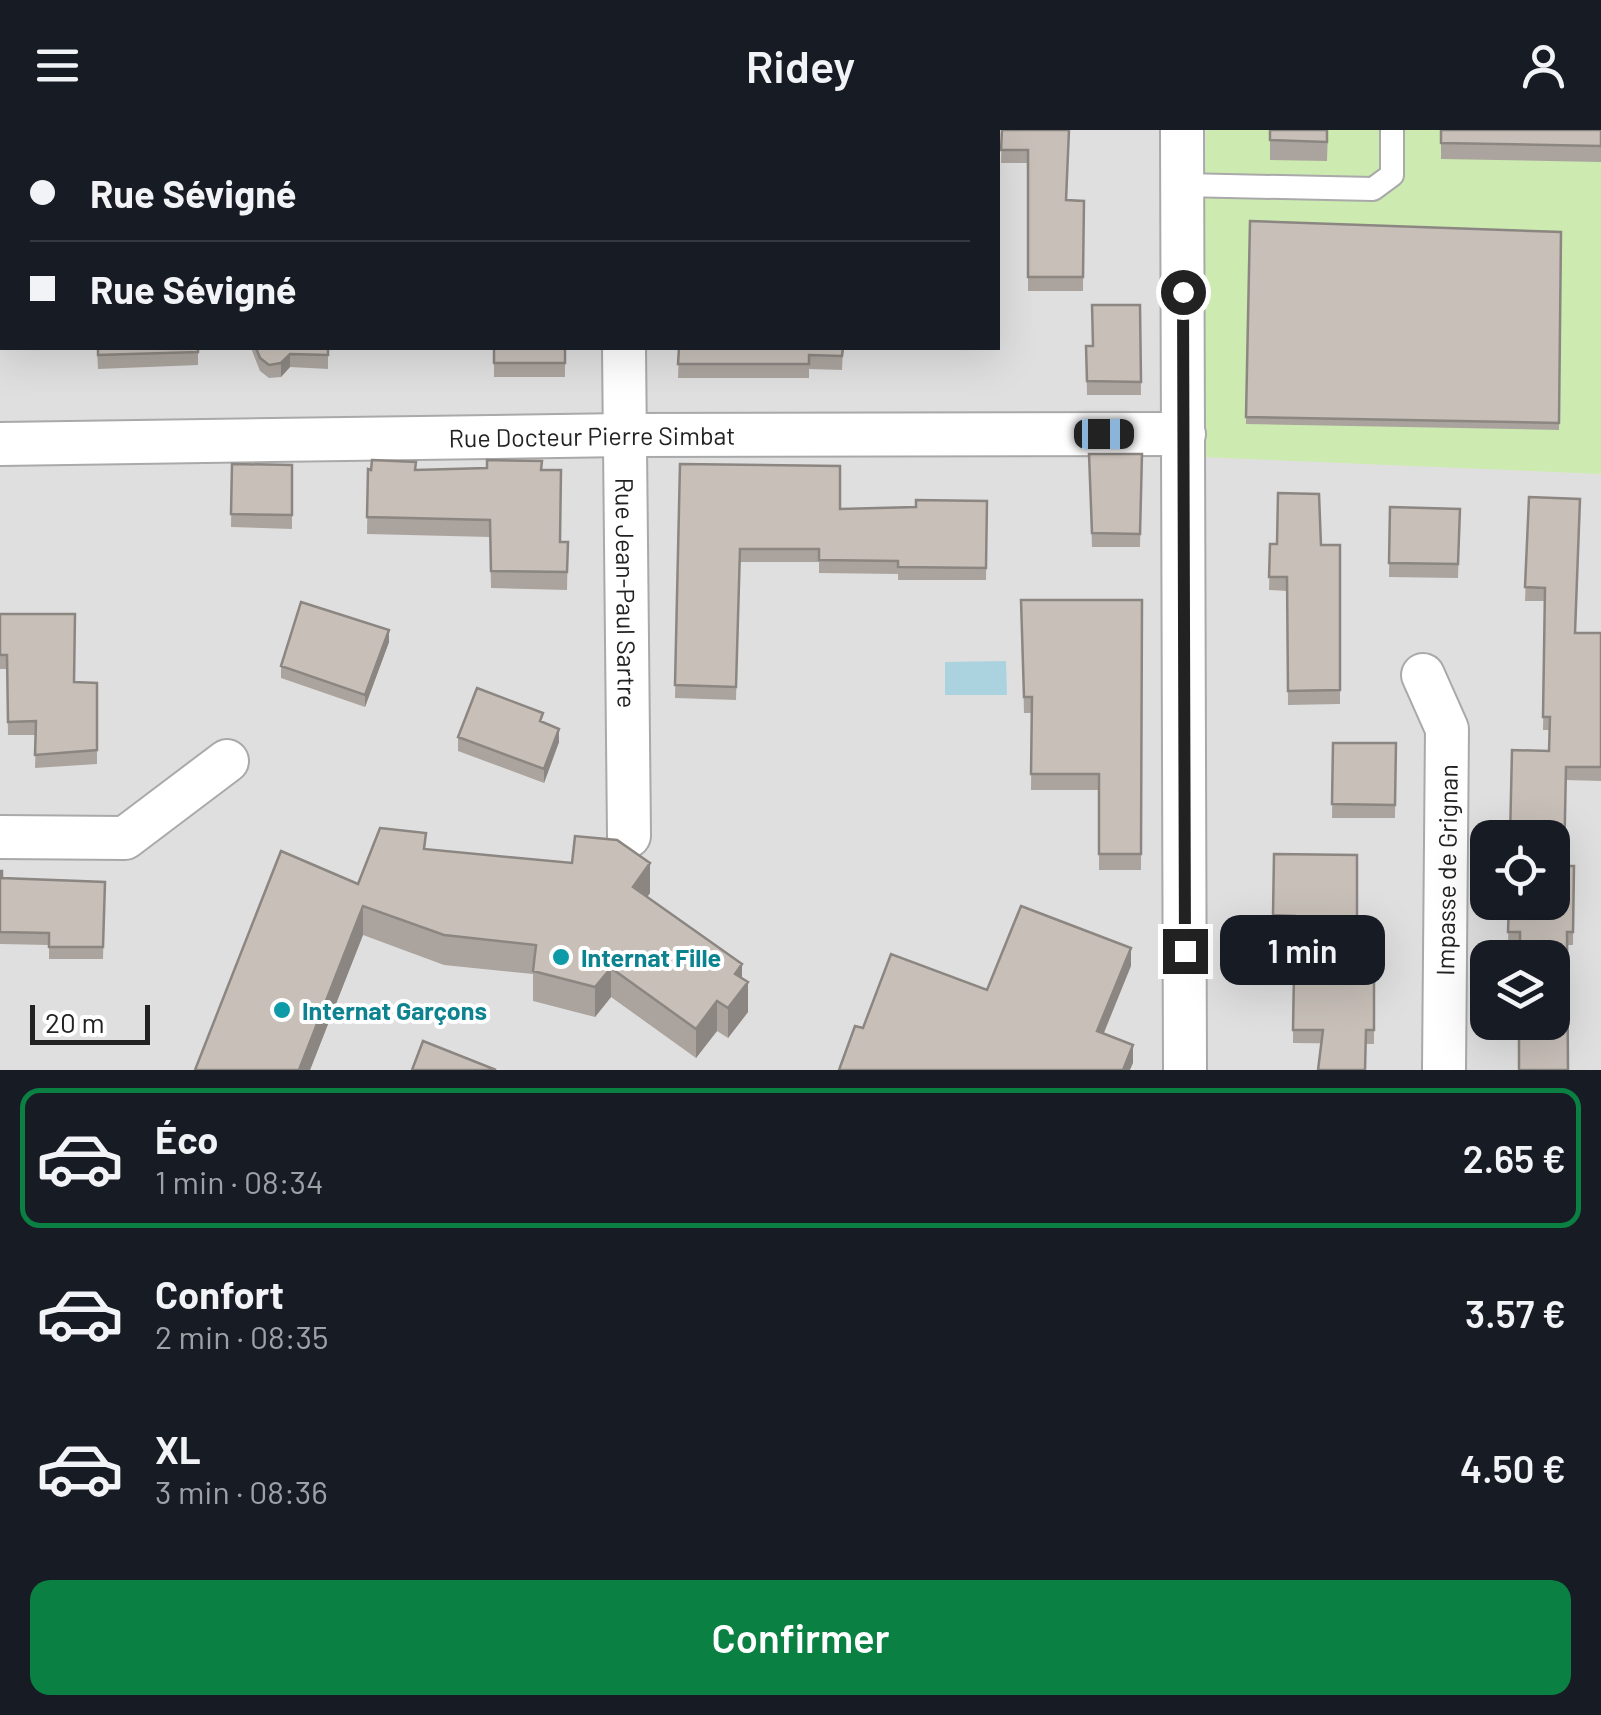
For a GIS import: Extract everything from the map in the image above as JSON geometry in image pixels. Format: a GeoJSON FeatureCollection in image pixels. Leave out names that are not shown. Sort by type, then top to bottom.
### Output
{"type":"FeatureCollection","features":[{"type":"Feature","properties":{"kind":"street"},"geometry":{"type":"LineString","coordinates":[[1182,130],[1185,1070]]}},
{"type":"Feature","properties":{"kind":"street","name":"Rue Jean-Paul Sartre"},"geometry":{"type":"LineString","coordinates":[[624,350],[629,836]]}},
{"type":"Feature","properties":{"kind":"street","name":"Rue Docteur Pierre Simbat"},"geometry":{"type":"LineString","coordinates":[[0,444],[625,435],[1184,434]]}},
{"type":"Feature","properties":{"kind":"street","name":"Impasse de Grignan"},"geometry":{"type":"LineString","coordinates":[[1423,675],[1447,728],[1444,1070]]}},
{"type":"Feature","properties":{"kind":"street"},"geometry":{"type":"LineString","coordinates":[[0,836],[126,838],[227,761]]}},
{"type":"Feature","properties":{"kind":"lane"},"geometry":{"type":"LineString","coordinates":[[1182,185],[1373,189],[1392,176],[1392,130]]}},
{"type":"Feature","properties":{"kind":"shaded area"},"geometry":{"type":"Polygon","coordinates":[[[1000,130],[1601,130],[1601,1070],[0,1070],[0,350],[1000,350],[1000,130]]]}},
{"type":"Feature","properties":{"kind":"green space"},"geometry":{"type":"Polygon","coordinates":[[[1206,130],[1601,130],[1601,474],[1202,457],[1206,130]]]}},
{"type":"Feature","properties":{"kind":"water"},"geometry":{"type":"Polygon","coordinates":[[[1006,661],[1007,695],[945,695],[945,662],[1006,661]]]}},
{"type":"Feature","properties":{"kind":"building"},"geometry":{"type":"Polygon","coordinates":[[[1002,130],[1069,130],[1066,200],[1084,201],[1083,277],[1028,277],[1028,150],[1001,150],[1002,130]]]}},
{"type":"Feature","properties":{"kind":"building"},"geometry":{"type":"Polygon","coordinates":[[[1270,130],[1327,130],[1327,142],[1270,140],[1270,130]]]}},
{"type":"Feature","properties":{"kind":"building"},"geometry":{"type":"Polygon","coordinates":[[[1441,130],[1601,130],[1601,146],[1441,143],[1441,130]]]}},
{"type":"Feature","properties":{"kind":"building"},"geometry":{"type":"Polygon","coordinates":[[[1250,221],[1561,232],[1559,423],[1246,417],[1250,221]]]}},
{"type":"Feature","properties":{"kind":"building"},"geometry":{"type":"Polygon","coordinates":[[[1092,305],[1140,305],[1141,382],[1087,381],[1086,346],[1093,346],[1092,305]]]}},
{"type":"Feature","properties":{"kind":"building"},"geometry":{"type":"Polygon","coordinates":[[[98,350],[198,350],[198,352],[98,355],[98,350]]]}},
{"type":"Feature","properties":{"kind":"building"},"geometry":{"type":"Polygon","coordinates":[[[257,350],[328,350],[328,355],[290,354],[281,363],[269,365],[257,350]]]}},
{"type":"Feature","properties":{"kind":"building"},"geometry":{"type":"Polygon","coordinates":[[[494,350],[565,350],[565,363],[494,363],[494,350]]]}},
{"type":"Feature","properties":{"kind":"building"},"geometry":{"type":"Polygon","coordinates":[[[679,350],[843,350],[842,356],[809,355],[809,364],[678,364],[679,350]]]}},
{"type":"Feature","properties":{"kind":"building"},"geometry":{"type":"Polygon","coordinates":[[[1089,454],[1142,454],[1140,534],[1092,533],[1089,454]]]}},
{"type":"Feature","properties":{"kind":"building"},"geometry":{"type":"Polygon","coordinates":[[[372,460],[416,462],[415,470],[487,468],[487,460],[542,461],[541,470],[561,470],[560,542],[568,542],[567,572],[491,571],[490,520],[367,517],[368,469],[371,470],[372,460]]]}},
{"type":"Feature","properties":{"kind":"building"},"geometry":{"type":"Polygon","coordinates":[[[232,464],[292,465],[292,515],[231,514],[232,464]]]}},
{"type":"Feature","properties":{"kind":"building"},"geometry":{"type":"Polygon","coordinates":[[[680,464],[840,466],[840,509],[916,507],[916,500],[987,501],[986,568],[898,567],[898,561],[819,560],[819,549],[740,549],[736,687],[675,685],[680,464]]]}},
{"type":"Feature","properties":{"kind":"building"},"geometry":{"type":"Polygon","coordinates":[[[1278,493],[1319,494],[1321,545],[1340,545],[1340,690],[1288,691],[1287,577],[1269,577],[1270,544],[1277,544],[1278,493]]]}},
{"type":"Feature","properties":{"kind":"building"},"geometry":{"type":"Polygon","coordinates":[[[1529,497],[1580,499],[1575,633],[1601,633],[1601,767],[1566,767],[1565,820],[1510,820],[1512,750],[1549,751],[1550,717],[1543,717],[1545,588],[1525,587],[1529,497]]]}},
{"type":"Feature","properties":{"kind":"building"},"geometry":{"type":"Polygon","coordinates":[[[1390,507],[1460,509],[1458,564],[1389,563],[1390,507]]]}},
{"type":"Feature","properties":{"kind":"building"},"geometry":{"type":"Polygon","coordinates":[[[1021,600],[1142,600],[1141,854],[1099,854],[1099,774],[1031,774],[1032,697],[1024,697],[1021,600]]]}},
{"type":"Feature","properties":{"kind":"building"},"geometry":{"type":"Polygon","coordinates":[[[301,602],[389,630],[365,695],[281,666],[301,602]]]}},
{"type":"Feature","properties":{"kind":"building"},"geometry":{"type":"Polygon","coordinates":[[[0,614],[75,614],[74,682],[97,683],[97,750],[35,755],[36,721],[8,722],[7,655],[0,655],[0,614]]]}},
{"type":"Feature","properties":{"kind":"building"},"geometry":{"type":"Polygon","coordinates":[[[477,688],[543,713],[540,721],[559,729],[544,769],[458,737],[477,688]]]}},
{"type":"Feature","properties":{"kind":"building"},"geometry":{"type":"Polygon","coordinates":[[[1333,743],[1396,743],[1395,805],[1332,804],[1333,743]]]}},
{"type":"Feature","properties":{"kind":"building"},"geometry":{"type":"Polygon","coordinates":[[[380,828],[426,833],[424,849],[572,863],[575,836],[617,840],[650,863],[633,887],[742,964],[735,974],[748,982],[728,1008],[717,1001],[696,1029],[611,968],[595,987],[533,971],[536,945],[444,935],[363,906],[299,1070],[195,1070],[281,851],[358,884],[380,828]]]}},
{"type":"Feature","properties":{"kind":"building"},"geometry":{"type":"Polygon","coordinates":[[[1274,854],[1357,855],[1357,964],[1374,965],[1374,1030],[1366,1030],[1365,1070],[1318,1070],[1323,1030],[1293,1030],[1295,916],[1273,915],[1274,854]]]}},
{"type":"Feature","properties":{"kind":"building"},"geometry":{"type":"Polygon","coordinates":[[[1570,866],[1574,866],[1573,932],[1567,932],[1567,940],[1520,940],[1520,932],[1508,932],[1508,920],[1570,920],[1570,866]]]}},
{"type":"Feature","properties":{"kind":"building"},"geometry":{"type":"Polygon","coordinates":[[[0,871],[2,878],[105,882],[103,947],[49,947],[49,933],[0,932],[0,871]]]}},
{"type":"Feature","properties":{"kind":"building"},"geometry":{"type":"Polygon","coordinates":[[[1021,906],[1131,948],[1097,1031],[1133,1045],[1123,1070],[839,1070],[855,1026],[863,1028],[891,954],[987,990],[1021,906]]]}},
{"type":"Feature","properties":{"kind":"building"},"geometry":{"type":"Polygon","coordinates":[[[1519,1040],[1568,1040],[1568,1070],[1519,1070],[1519,1040]]]}},
{"type":"Feature","properties":{"kind":"building"},"geometry":{"type":"Polygon","coordinates":[[[423,1041],[496,1070],[412,1070],[423,1041]]]}},
{"type":"Feature","properties":{"kind":"place","name":"Internat Fille"},"geometry":{"type":"Point","coordinates":[561,957]}},
{"type":"Feature","properties":{"kind":"place","name":"Internat Garçons"},"geometry":{"type":"Point","coordinates":[282,1010]}},
{"type":"Feature","properties":{"kind":"route"},"geometry":{"type":"LineString","coordinates":[[1183,292],[1185,951]]}}]}
